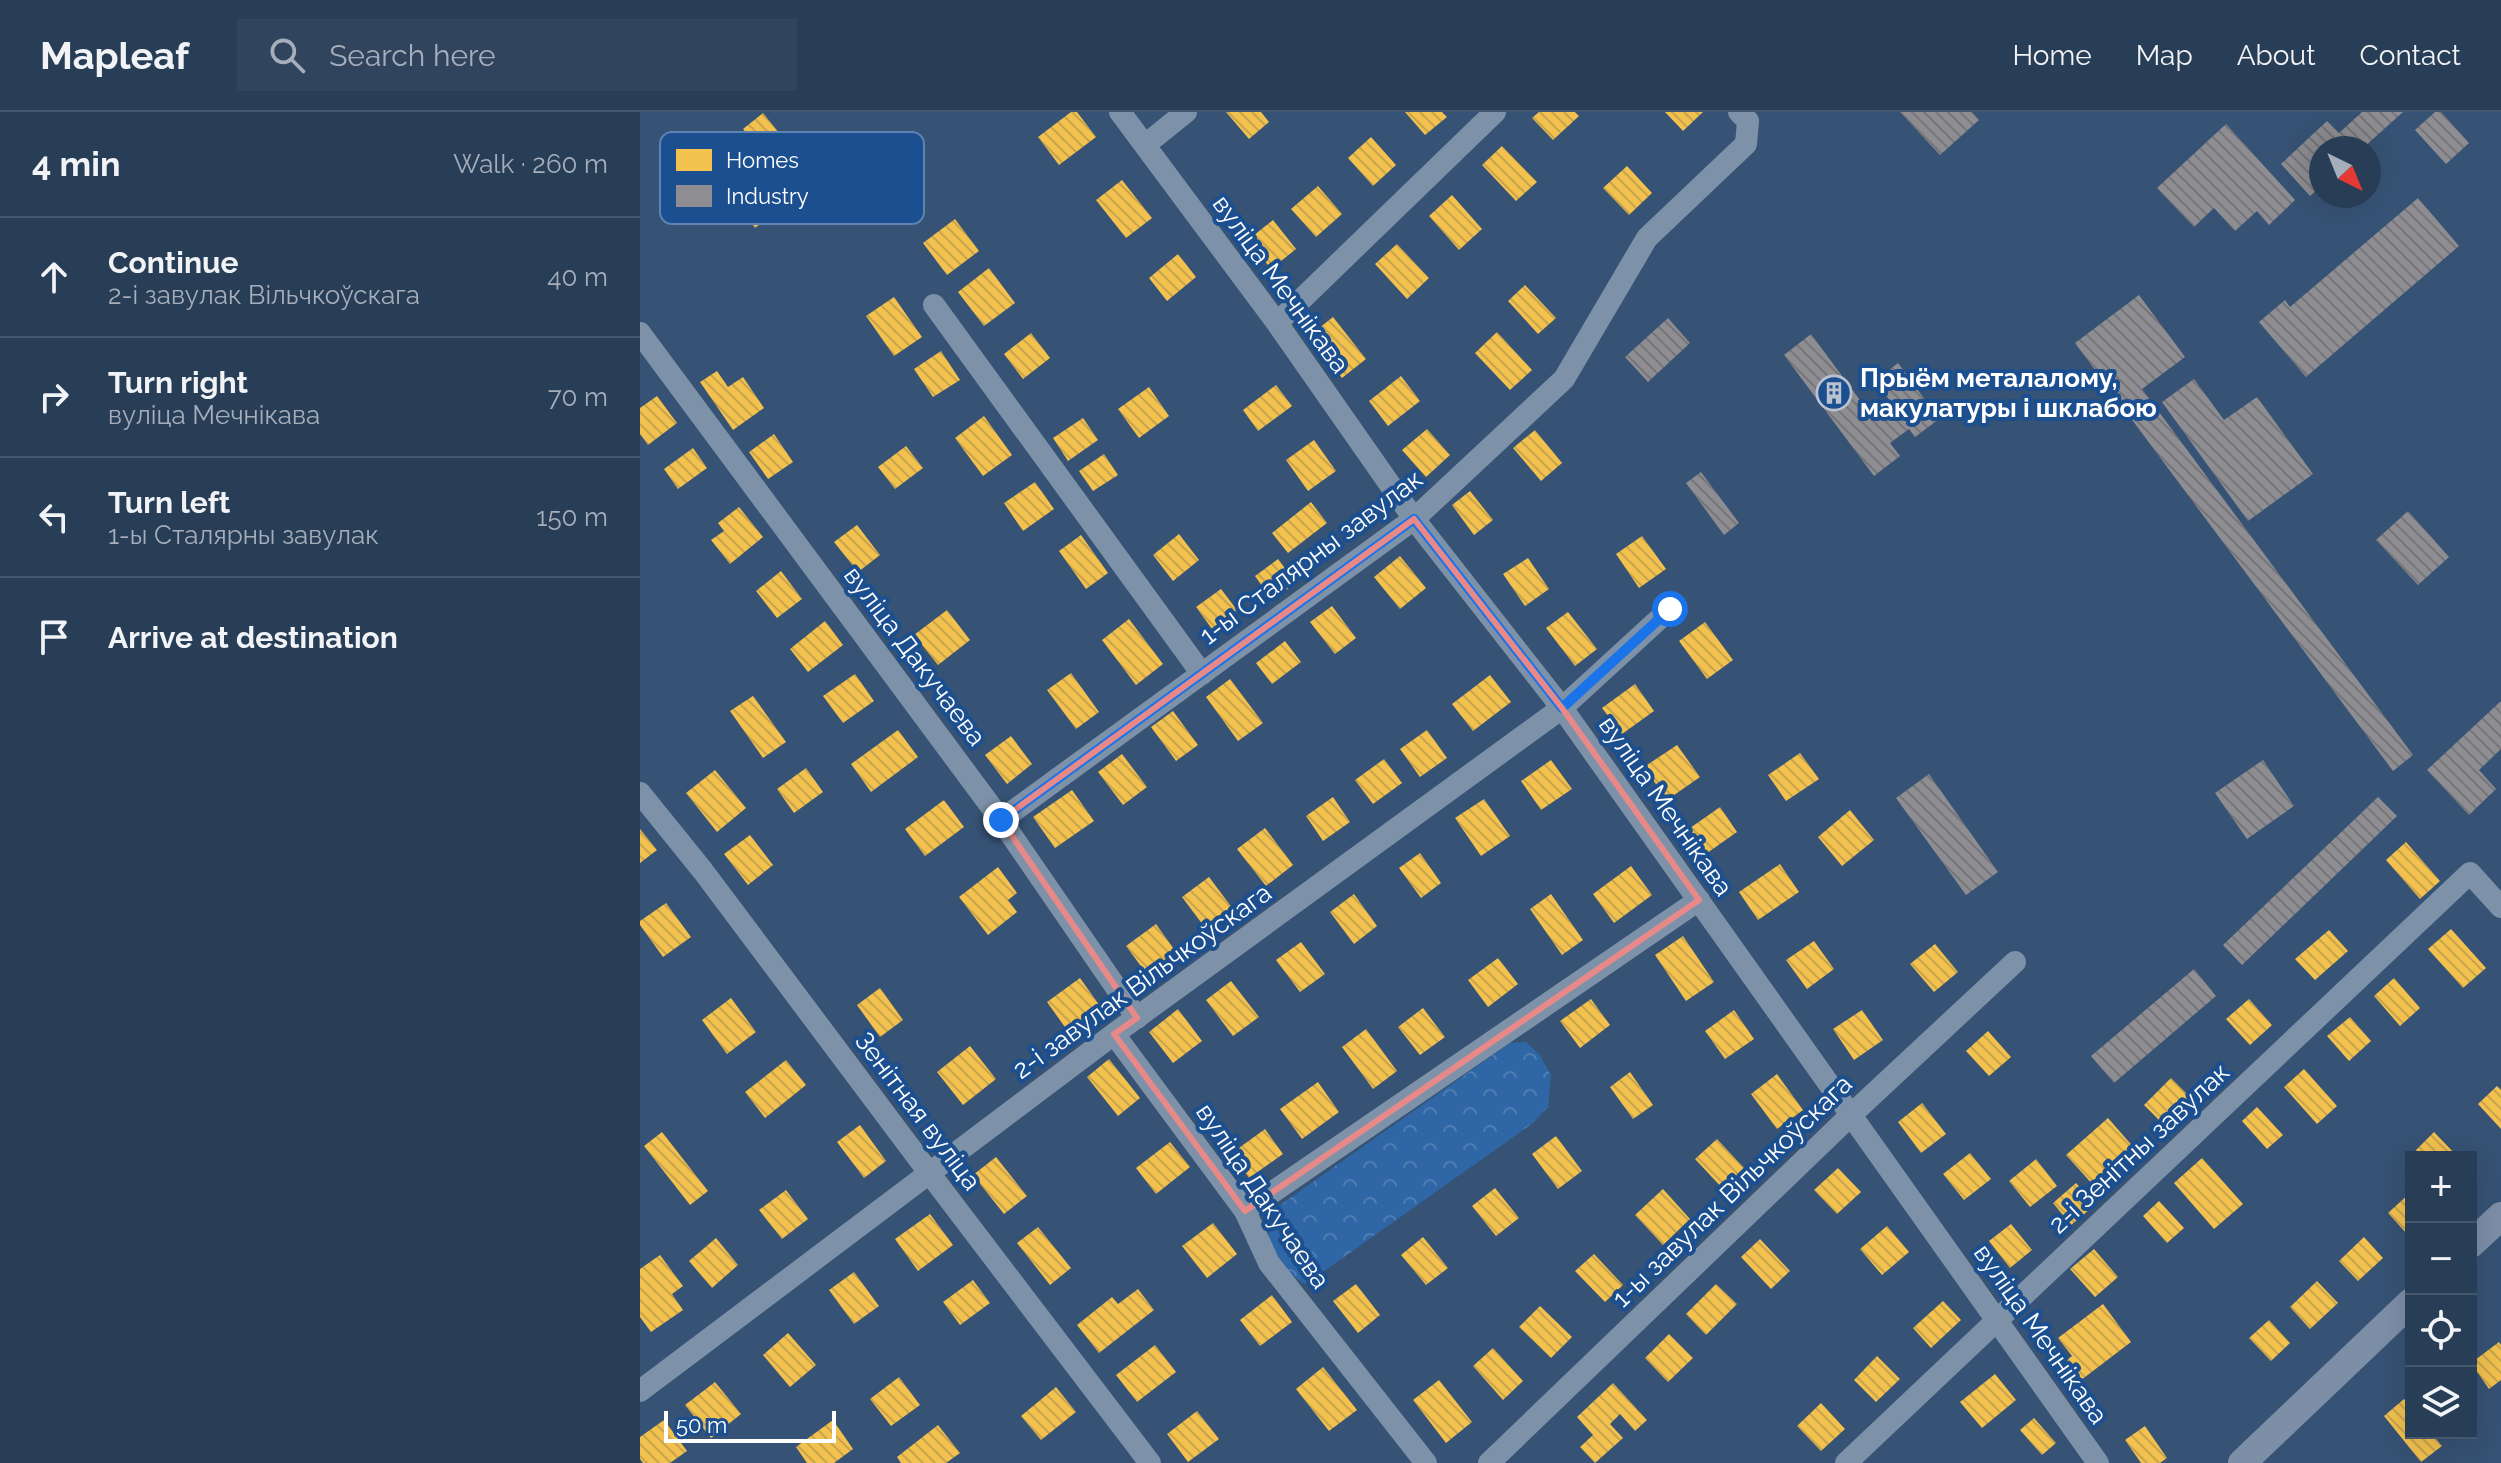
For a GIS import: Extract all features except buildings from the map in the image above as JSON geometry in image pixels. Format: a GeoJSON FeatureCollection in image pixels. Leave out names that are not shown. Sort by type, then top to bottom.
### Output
{"type":"FeatureCollection","features":[{"type":"Feature","properties":{"kind":"main road"},"geometry":{"type":"LineString","coordinates":[[2477,1238],[2501,1216]]}},
{"type":"Feature","properties":{"kind":"main road"},"geometry":{"type":"LineString","coordinates":[[2242,1463],[2405,1308]]}},
{"type":"Feature","properties":{"kind":"street","name":"вуліца Мечнікава"},"geometry":{"type":"LineString","coordinates":[[1120,112],[1277,323],[1414,519],[1562,708],[2098,1463]]}},
{"type":"Feature","properties":{"kind":"street"},"geometry":{"type":"LineString","coordinates":[[1145,145],[1186,112]]}},
{"type":"Feature","properties":{"kind":"street"},"geometry":{"type":"LineString","coordinates":[[1277,323],[1495,112]]}},
{"type":"Feature","properties":{"kind":"street","name":"1-ы Сталярны завулак"},"geometry":{"type":"LineString","coordinates":[[1001,820],[1414,519],[1564,379],[1647,238],[1746,144],[1748,121],[1739,112]]}},
{"type":"Feature","properties":{"kind":"street"},"geometry":{"type":"LineString","coordinates":[[934,305],[1202,674]]}},
{"type":"Feature","properties":{"kind":"street","name":"вуліца Дакучаева"},"geometry":{"type":"LineString","coordinates":[[640,333],[1001,820],[1137,1018]]}},
{"type":"Feature","properties":{"kind":"street","name":"2-і завулак Вільчкоўскага"},"geometry":{"type":"LineString","coordinates":[[640,1391],[1114,1034],[1562,708],[1670,609]]}},
{"type":"Feature","properties":{"kind":"street","name":"Зенітная вуліца"},"geometry":{"type":"LineString","coordinates":[[640,793],[703,871],[1150,1463]]}},
{"type":"Feature","properties":{"kind":"street","name":"2-і Зенітны завулак"},"geometry":{"type":"LineString","coordinates":[[1846,1463],[2470,873],[2501,907]]}},
{"type":"Feature","properties":{"kind":"street"},"geometry":{"type":"LineString","coordinates":[[1245,1211],[1699,900]]}},
{"type":"Feature","properties":{"kind":"street","name":"1-ы завулак Вільчкоўскага"},"geometry":{"type":"LineString","coordinates":[[1489,1463],[2015,962]]}},
{"type":"Feature","properties":{"kind":"street","name":"вуліца Дакучаева"},"geometry":{"type":"LineString","coordinates":[[1114,1034],[1245,1211],[1269,1263],[1426,1463]]}},
{"type":"Feature","properties":{"kind":"highlighted area"},"geometry":{"type":"Polygon","coordinates":[[[1414,519],[1562,708],[1699,900],[1245,1211],[1114,1034],[1137,1018],[1001,820],[1414,519]]]}},
{"type":"Feature","properties":{"kind":"green space"},"geometry":{"type":"Polygon","coordinates":[[[1526,1042],[1540,1055],[1551,1075],[1548,1107],[1533,1123],[1306,1284],[1287,1269],[1269,1238],[1268,1228],[1273,1210],[1510,1043],[1526,1042]]]}},
{"type":"Feature","properties":{"kind":"place","name":"Прыём металалому, макулатуры і шклабою"},"geometry":{"type":"Point","coordinates":[1834,393]}},
{"type":"Feature","properties":{"kind":"route"},"geometry":{"type":"LineString","coordinates":[[1001,820],[1414,519],[1562,708],[1670,609]]}}]}
